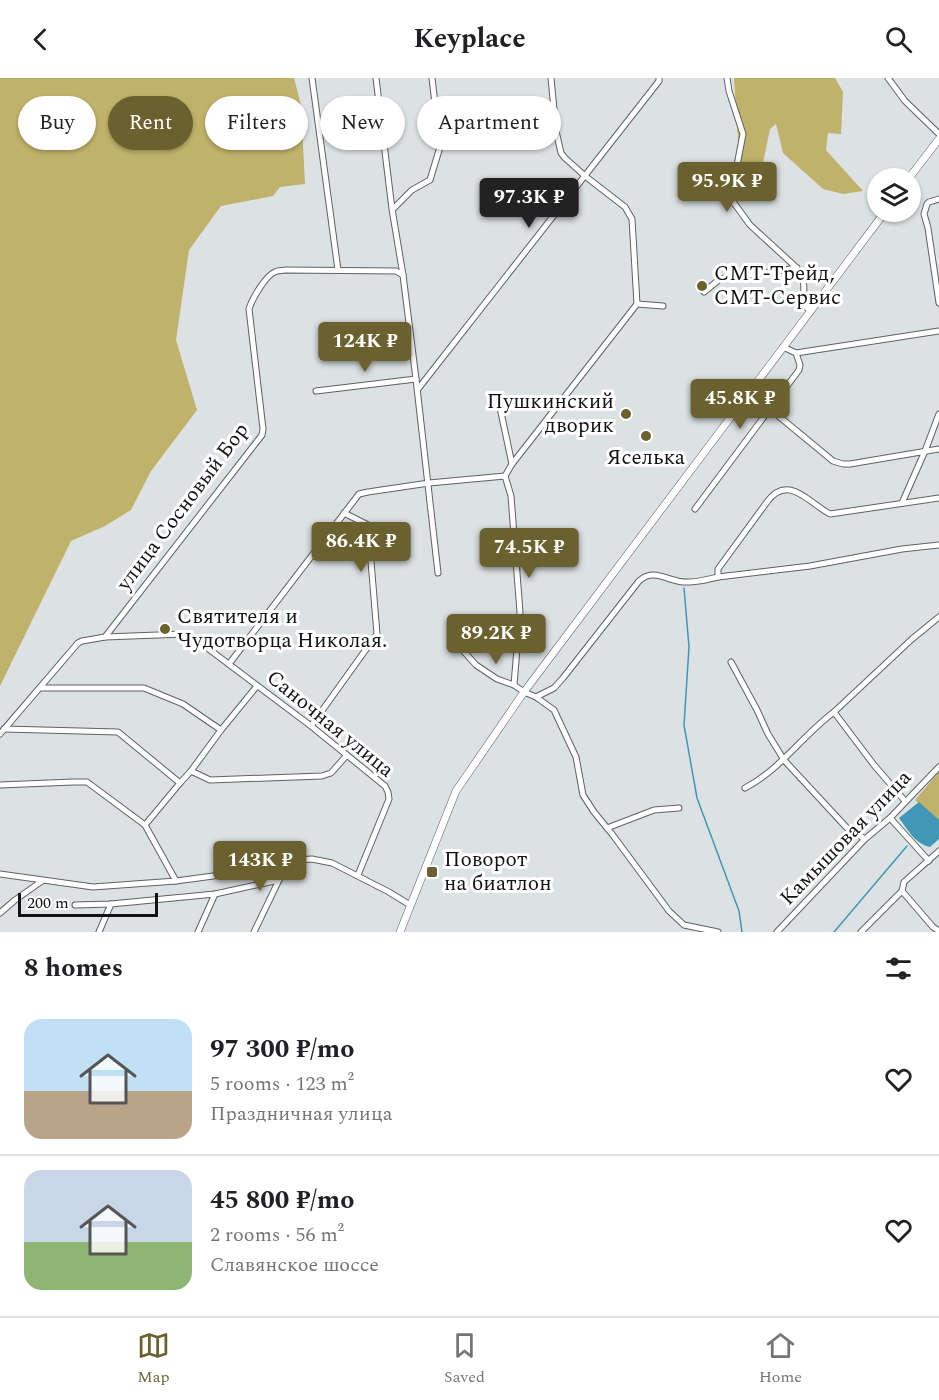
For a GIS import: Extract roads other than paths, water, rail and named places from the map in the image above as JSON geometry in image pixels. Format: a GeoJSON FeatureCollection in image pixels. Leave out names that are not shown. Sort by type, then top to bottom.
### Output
{"type":"FeatureCollection","features":[{"type":"Feature","properties":{"kind":"main road"},"geometry":{"type":"LineString","coordinates":[[917,168],[939,139]]}},
{"type":"Feature","properties":{"kind":"main road"},"geometry":{"type":"LineString","coordinates":[[400,932],[456,791],[524,692],[877,222]]}},
{"type":"Feature","properties":{"kind":"street"},"geometry":{"type":"LineString","coordinates":[[312,78],[338,270]]}},
{"type":"Feature","properties":{"kind":"street"},"geometry":{"type":"LineString","coordinates":[[376,78],[418,389],[438,573]]}},
{"type":"Feature","properties":{"kind":"street"},"geometry":{"type":"LineString","coordinates":[[392,209],[412,190],[430,180],[440,147],[432,78]]}},
{"type":"Feature","properties":{"kind":"street"},"geometry":{"type":"LineString","coordinates":[[514,686],[520,612],[511,496],[505,477],[637,304],[632,219],[625,207],[585,176],[561,153],[556,131],[551,78]]}},
{"type":"Feature","properties":{"kind":"street"},"geometry":{"type":"LineString","coordinates":[[418,389],[659,81],[659,78]]}},
{"type":"Feature","properties":{"kind":"street"},"geometry":{"type":"LineString","coordinates":[[727,78],[743,134],[733,186],[734,203],[750,225],[802,274],[805,281],[803,305],[811,310]]}},
{"type":"Feature","properties":{"kind":"street"},"geometry":{"type":"LineString","coordinates":[[888,78],[905,101],[939,134]]}},
{"type":"Feature","properties":{"kind":"street"},"geometry":{"type":"LineString","coordinates":[[939,199],[929,202],[924,214],[939,303]]}},
{"type":"Feature","properties":{"kind":"street"},"geometry":{"type":"LineString","coordinates":[[704,292],[720,279],[797,268]]}},
{"type":"Feature","properties":{"kind":"street","name":"улица Сосновый Бор"},"geometry":{"type":"LineString","coordinates":[[105,637],[261,435],[263,429],[249,309],[254,296],[271,274],[285,270],[338,270],[396,271],[403,275]]}},
{"type":"Feature","properties":{"kind":"street"},"geometry":{"type":"LineString","coordinates":[[637,304],[663,306]]}},
{"type":"Feature","properties":{"kind":"street"},"geometry":{"type":"LineString","coordinates":[[783,348],[796,353],[939,331]]}},
{"type":"Feature","properties":{"kind":"street"},"geometry":{"type":"LineString","coordinates":[[695,509],[799,370],[800,365],[796,353]]}},
{"type":"Feature","properties":{"kind":"street"},"geometry":{"type":"LineString","coordinates":[[316,391],[416,379]]}},
{"type":"Feature","properties":{"kind":"street"},"geometry":{"type":"LineString","coordinates":[[499,403],[512,465]]}},
{"type":"Feature","properties":{"kind":"street"},"geometry":{"type":"LineString","coordinates":[[770,409],[838,463],[850,464],[939,449]]}},
{"type":"Feature","properties":{"kind":"street"},"geometry":{"type":"LineString","coordinates":[[902,503],[939,414]]}},
{"type":"Feature","properties":{"kind":"street"},"geometry":{"type":"LineString","coordinates":[[229,664],[359,494],[429,483],[505,477]]}},
{"type":"Feature","properties":{"kind":"street"},"geometry":{"type":"LineString","coordinates":[[718,577],[718,568],[771,496],[782,490],[795,490],[830,514],[939,498]]}},
{"type":"Feature","properties":{"kind":"street"},"geometry":{"type":"LineString","coordinates":[[311,726],[377,634],[368,525],[344,513]]}},
{"type":"Feature","properties":{"kind":"street"},"geometry":{"type":"LineString","coordinates":[[536,697],[554,688],[645,575],[654,574],[688,583],[939,545]]}},
{"type":"Feature","properties":{"kind":"street"},"geometry":{"type":"LineString","coordinates":[[745,788],[760,780],[784,760],[823,721],[939,617]]}},
{"type":"Feature","properties":{"kind":"street","name":"Саночная улица"},"geometry":{"type":"LineString","coordinates":[[105,637],[184,634],[194,638],[311,726],[385,786],[388,799],[358,875]]}},
{"type":"Feature","properties":{"kind":"street"},"geometry":{"type":"LineString","coordinates":[[2,732],[82,640],[105,637]]}},
{"type":"Feature","properties":{"kind":"street"},"geometry":{"type":"LineString","coordinates":[[459,646],[476,665],[497,679],[536,697],[554,710],[576,757],[583,795],[594,812],[678,920],[684,925],[718,932]]}},
{"type":"Feature","properties":{"kind":"street"},"geometry":{"type":"LineString","coordinates":[[731,662],[784,760],[847,828],[865,839]]}},
{"type":"Feature","properties":{"kind":"street"},"geometry":{"type":"LineString","coordinates":[[145,825],[191,771],[257,686]]}},
{"type":"Feature","properties":{"kind":"street"},"geometry":{"type":"LineString","coordinates":[[40,688],[144,688],[183,704],[221,730]]}},
{"type":"Feature","properties":{"kind":"street"},"geometry":{"type":"LineString","coordinates":[[834,712],[905,801]]}},
{"type":"Feature","properties":{"kind":"street"},"geometry":{"type":"LineString","coordinates":[[2,732],[118,732],[180,783]]}},
{"type":"Feature","properties":{"kind":"street"},"geometry":{"type":"LineString","coordinates":[[191,771],[210,780],[322,776],[331,773],[346,755]]}},
{"type":"Feature","properties":{"kind":"street","name":"Камышовая улица"},"geometry":{"type":"LineString","coordinates":[[777,932],[865,839],[890,818],[939,766]]}},
{"type":"Feature","properties":{"kind":"street"},"geometry":{"type":"LineString","coordinates":[[0,785],[87,782],[145,825],[176,882]]}},
{"type":"Feature","properties":{"kind":"street"},"geometry":{"type":"LineString","coordinates":[[607,828],[654,810],[679,808]]}},
{"type":"Feature","properties":{"kind":"street"},"geometry":{"type":"LineString","coordinates":[[890,818],[929,861]]}},
{"type":"Feature","properties":{"kind":"street"},"geometry":{"type":"LineString","coordinates":[[861,932],[902,891],[904,882],[939,851]]}},
{"type":"Feature","properties":{"kind":"street"},"geometry":{"type":"LineString","coordinates":[[0,874],[93,887],[176,882],[228,874],[286,861],[312,859],[332,863],[358,875],[410,905]]}},
{"type":"Feature","properties":{"kind":"street"},"geometry":{"type":"LineString","coordinates":[[254,932],[286,861]]}},
{"type":"Feature","properties":{"kind":"street"},"geometry":{"type":"LineString","coordinates":[[75,905],[111,904],[215,894],[279,880]]}},
{"type":"Feature","properties":{"kind":"street"},"geometry":{"type":"LineString","coordinates":[[0,913],[42,881]]}},
{"type":"Feature","properties":{"kind":"street"},"geometry":{"type":"LineString","coordinates":[[902,891],[939,931]]}},
{"type":"Feature","properties":{"kind":"street"},"geometry":{"type":"LineString","coordinates":[[198,932],[215,894]]}},
{"type":"Feature","properties":{"kind":"street"},"geometry":{"type":"LineString","coordinates":[[99,932],[111,904]]}},
{"type":"Feature","properties":{"kind":"water"},"geometry":{"type":"Polygon","coordinates":[[[919,802],[939,820],[939,839],[930,847],[916,839],[899,818],[919,802]]]}},
{"type":"Feature","properties":{"kind":"waterway"},"geometry":{"type":"LineString","coordinates":[[684,588],[689,647],[684,725],[697,798],[739,911],[742,932]]}},
{"type":"Feature","properties":{"kind":"waterway"},"geometry":{"type":"LineString","coordinates":[[834,932],[907,846]]}},
{"type":"Feature","properties":{"kind":"place","name":"СМТ-Трейд, СМТ-Сервис"},"geometry":{"type":"Point","coordinates":[702,286]}},
{"type":"Feature","properties":{"kind":"place","name":"Пушкинский дворик"},"geometry":{"type":"Point","coordinates":[626,414]}},
{"type":"Feature","properties":{"kind":"place","name":"Яселька"},"geometry":{"type":"Point","coordinates":[646,436]}},
{"type":"Feature","properties":{"kind":"place","name":"Святителя и Чудотворца Николая."},"geometry":{"type":"Point","coordinates":[165,629]}},
{"type":"Feature","properties":{"kind":"place","name":"Поворот на биатлон"},"geometry":{"type":"Point","coordinates":[432,872]}}]}
